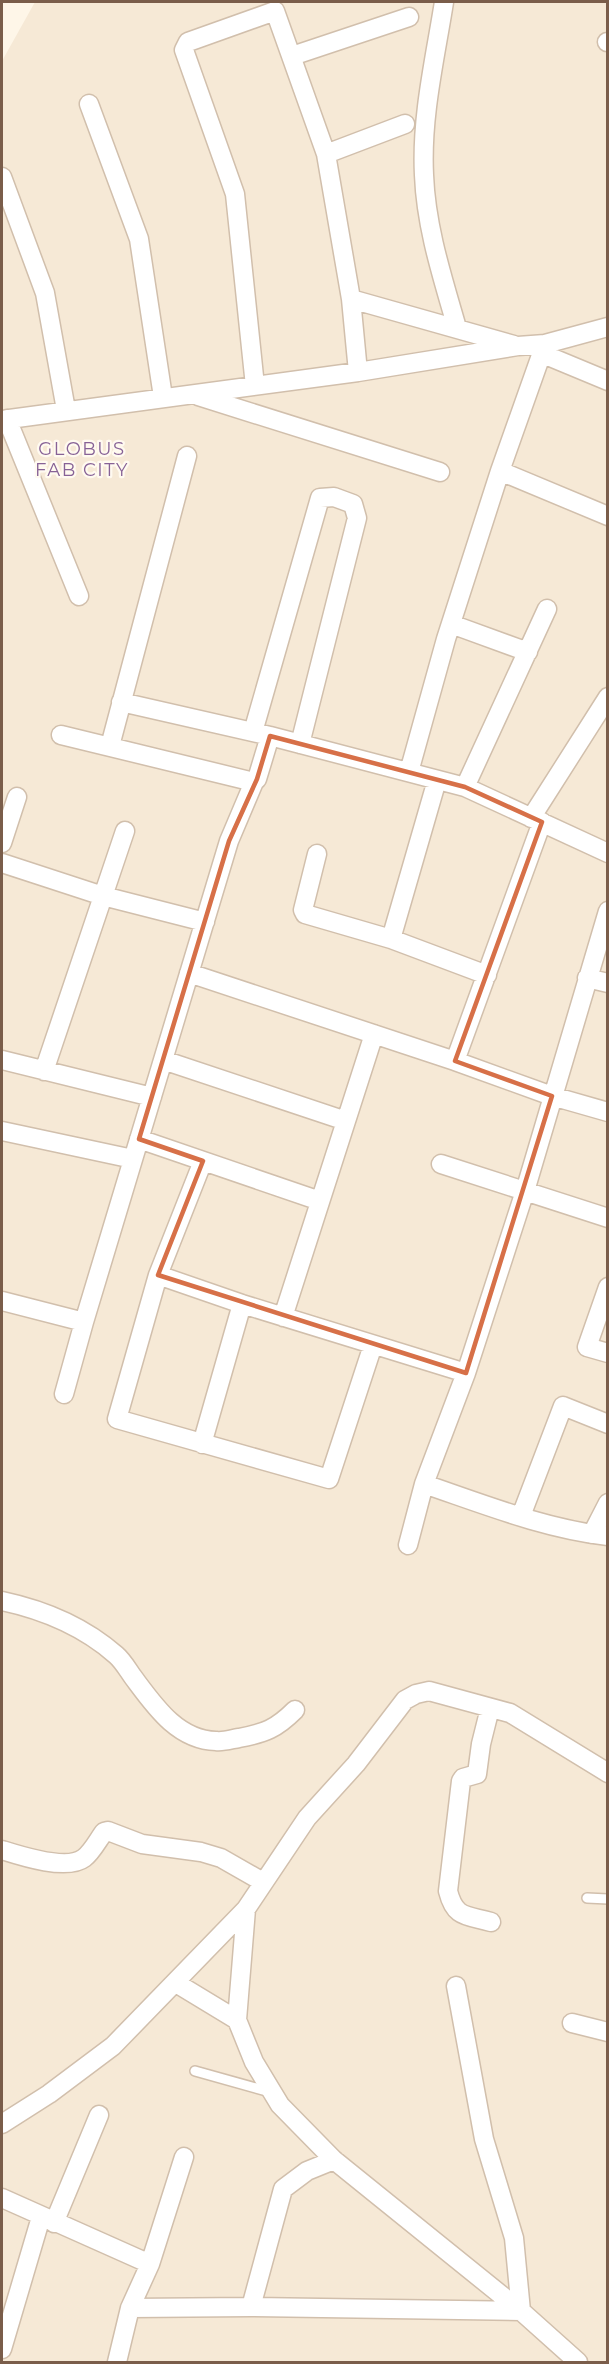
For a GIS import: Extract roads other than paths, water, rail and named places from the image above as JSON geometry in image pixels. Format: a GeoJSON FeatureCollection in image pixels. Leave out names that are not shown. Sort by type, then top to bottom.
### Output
{"type":"FeatureCollection","features":[{"type":"Feature","properties":{"kind":"street"},"geometry":{"type":"LineString","coordinates":[[444,2],[427,108],[424,175],[435,249],[457,328]]}},
{"type":"Feature","properties":{"kind":"street"},"geometry":{"type":"LineString","coordinates":[[255,386],[235,194],[184,50],[188,42],[278,6],[292,56],[326,154],[351,299],[358,372]]}},
{"type":"Feature","properties":{"kind":"street"},"geometry":{"type":"LineString","coordinates":[[292,56],[409,17]]}},
{"type":"Feature","properties":{"kind":"street"},"geometry":{"type":"LineString","coordinates":[[89,104],[139,239],[163,397]]}},
{"type":"Feature","properties":{"kind":"street"},"geometry":{"type":"LineString","coordinates":[[326,154],[405,124]]}},
{"type":"Feature","properties":{"kind":"street"},"geometry":{"type":"LineString","coordinates":[[2,177],[45,293],[66,410]]}},
{"type":"Feature","properties":{"kind":"street"},"geometry":{"type":"LineString","coordinates":[[351,299],[518,346],[544,349],[608,381]]}},
{"type":"Feature","properties":{"kind":"street"},"geometry":{"type":"LineString","coordinates":[[544,349],[608,327]]}},
{"type":"Feature","properties":{"kind":"street"},"geometry":{"type":"LineString","coordinates":[[80,596],[4,420],[358,372],[518,346]]}},
{"type":"Feature","properties":{"kind":"street"},"geometry":{"type":"LineString","coordinates":[[409,772],[451,624],[500,471],[544,349]]}},
{"type":"Feature","properties":{"kind":"street"},"geometry":{"type":"LineString","coordinates":[[190,393],[440,472]]}},
{"type":"Feature","properties":{"kind":"street"},"geometry":{"type":"LineString","coordinates":[[110,746],[187,456]]}},
{"type":"Feature","properties":{"kind":"street"},"geometry":{"type":"LineString","coordinates":[[500,471],[608,516]]}},
{"type":"Feature","properties":{"kind":"street"},"geometry":{"type":"LineString","coordinates":[[64,1394],[229,841],[257,779],[262,734],[320,498],[334,497],[353,504],[357,518],[300,744]]}},
{"type":"Feature","properties":{"kind":"street"},"geometry":{"type":"LineString","coordinates":[[465,787],[547,609]]}},
{"type":"Feature","properties":{"kind":"street"},"geometry":{"type":"LineString","coordinates":[[451,624],[528,652]]}},
{"type":"Feature","properties":{"kind":"street"},"geometry":{"type":"LineString","coordinates":[[455,1061],[487,975],[536,820],[608,697]]}},
{"type":"Feature","properties":{"kind":"street"},"geometry":{"type":"LineString","coordinates":[[121,702],[262,734],[465,787],[608,854]]}},
{"type":"Feature","properties":{"kind":"street"},"geometry":{"type":"LineString","coordinates":[[61,735],[254,782]]}},
{"type":"Feature","properties":{"kind":"street"},"geometry":{"type":"LineString","coordinates":[[391,939],[436,780]]}},
{"type":"Feature","properties":{"kind":"street"},"geometry":{"type":"LineString","coordinates":[[2,843],[17,797]]}},
{"type":"Feature","properties":{"kind":"street"},"geometry":{"type":"LineString","coordinates":[[44,1071],[125,831]]}},
{"type":"Feature","properties":{"kind":"street"},"geometry":{"type":"LineString","coordinates":[[317,854],[303,912],[391,939],[487,975]]}},
{"type":"Feature","properties":{"kind":"street"},"geometry":{"type":"LineString","coordinates":[[2,863],[103,896],[205,922]]}},
{"type":"Feature","properties":{"kind":"street"},"geometry":{"type":"LineString","coordinates":[[408,1545],[424,1484],[466,1373],[525,1191],[608,910]]}},
{"type":"Feature","properties":{"kind":"street"},"geometry":{"type":"LineString","coordinates":[[189,973],[455,1061],[552,1096],[608,1112]]}},
{"type":"Feature","properties":{"kind":"street"},"geometry":{"type":"LineString","coordinates":[[587,978],[608,983]]}},
{"type":"Feature","properties":{"kind":"street"},"geometry":{"type":"LineString","coordinates":[[284,1317],[374,1034]]}},
{"type":"Feature","properties":{"kind":"street"},"geometry":{"type":"LineString","coordinates":[[2,1060],[152,1097]]}},
{"type":"Feature","properties":{"kind":"street"},"geometry":{"type":"LineString","coordinates":[[163,1060],[346,1121]]}},
{"type":"Feature","properties":{"kind":"street"},"geometry":{"type":"LineString","coordinates":[[2,1132],[133,1159]]}},
{"type":"Feature","properties":{"kind":"street"},"geometry":{"type":"LineString","coordinates":[[139,1139],[321,1201]]}},
{"type":"Feature","properties":{"kind":"street"},"geometry":{"type":"LineString","coordinates":[[203,1161],[158,1275],[117,1419],[329,1479],[373,1345]]}},
{"type":"Feature","properties":{"kind":"street"},"geometry":{"type":"LineString","coordinates":[[441,1164],[608,1218]]}},
{"type":"Feature","properties":{"kind":"street"},"geometry":{"type":"LineString","coordinates":[[158,1275],[242,1304],[466,1373]]}},
{"type":"Feature","properties":{"kind":"street"},"geometry":{"type":"LineString","coordinates":[[608,1287],[587,1347],[608,1353]]}},
{"type":"Feature","properties":{"kind":"street"},"geometry":{"type":"LineString","coordinates":[[2,1301],[84,1322]]}},
{"type":"Feature","properties":{"kind":"street"},"geometry":{"type":"LineString","coordinates":[[202,1444],[242,1304]]}},
{"type":"Feature","properties":{"kind":"street"},"geometry":{"type":"LineString","coordinates":[[521,1516],[563,1406],[608,1424]]}},
{"type":"Feature","properties":{"kind":"street"},"geometry":{"type":"LineString","coordinates":[[424,1484],[521,1516],[600,1535],[608,1503]]}},
{"type":"Feature","properties":{"kind":"street"},"geometry":{"type":"LineString","coordinates":[[2,1601],[32,1608],[59,1618],[95,1639],[119,1657],[163,1716],[190,1737],[217,1742],[253,1736],[279,1726],[295,1710]]}},
{"type":"Feature","properties":{"kind":"street"},"geometry":{"type":"LineString","coordinates":[[2,2124],[49,2094],[113,2046],[176,1983],[246,1909],[306,1818],[356,1764],[405,1700],[429,1691],[510,1713],[608,1773]]}},
{"type":"Feature","properties":{"kind":"street"},"geometry":{"type":"LineString","coordinates":[[490,1707],[477,1774],[463,1778],[461,1781],[448,1885],[452,1905],[457,1912],[491,1922]]}},
{"type":"Feature","properties":{"kind":"street"},"geometry":{"type":"LineString","coordinates":[[2,1850],[46,1861],[72,1862],[85,1857],[104,1832],[108,1831],[142,1844],[201,1852],[221,1858],[263,1882]]}},
{"type":"Feature","properties":{"kind":"street"},"geometry":{"type":"LineString","coordinates":[[246,1909],[237,2020],[254,2062],[280,2105],[334,2160],[520,2311],[578,2362]]}},
{"type":"Feature","properties":{"kind":"street"},"geometry":{"type":"LineString","coordinates":[[176,1983],[237,2020]]}},
{"type":"Feature","properties":{"kind":"street"},"geometry":{"type":"LineString","coordinates":[[456,1986],[484,2139],[513,2238],[520,2311]]}},
{"type":"Feature","properties":{"kind":"street"},"geometry":{"type":"LineString","coordinates":[[572,2023],[608,2032]]}},
{"type":"Feature","properties":{"kind":"street"},"geometry":{"type":"LineString","coordinates":[[2,2349],[47,2220],[99,2115]]}},
{"type":"Feature","properties":{"kind":"street"},"geometry":{"type":"LineString","coordinates":[[117,2362],[130,2308],[150,2264],[184,2157]]}},
{"type":"Feature","properties":{"kind":"street"},"geometry":{"type":"LineString","coordinates":[[251,2307],[283,2189],[307,2171],[334,2160]]}},
{"type":"Feature","properties":{"kind":"street"},"geometry":{"type":"LineString","coordinates":[[2,2198],[150,2264]]}},
{"type":"Feature","properties":{"kind":"street"},"geometry":{"type":"LineString","coordinates":[[130,2308],[251,2307],[520,2311]]}},
{"type":"Feature","properties":{"kind":"lane"},"geometry":{"type":"LineString","coordinates":[[587,1898],[608,1899]]}},
{"type":"Feature","properties":{"kind":"lane"},"geometry":{"type":"LineString","coordinates":[[195,2071],[272,2092]]}},
{"type":"Feature","properties":{"kind":"district","name":"GLOBUS FAB CITY"},"geometry":{"type":"Point","coordinates":[82,459]}}]}
